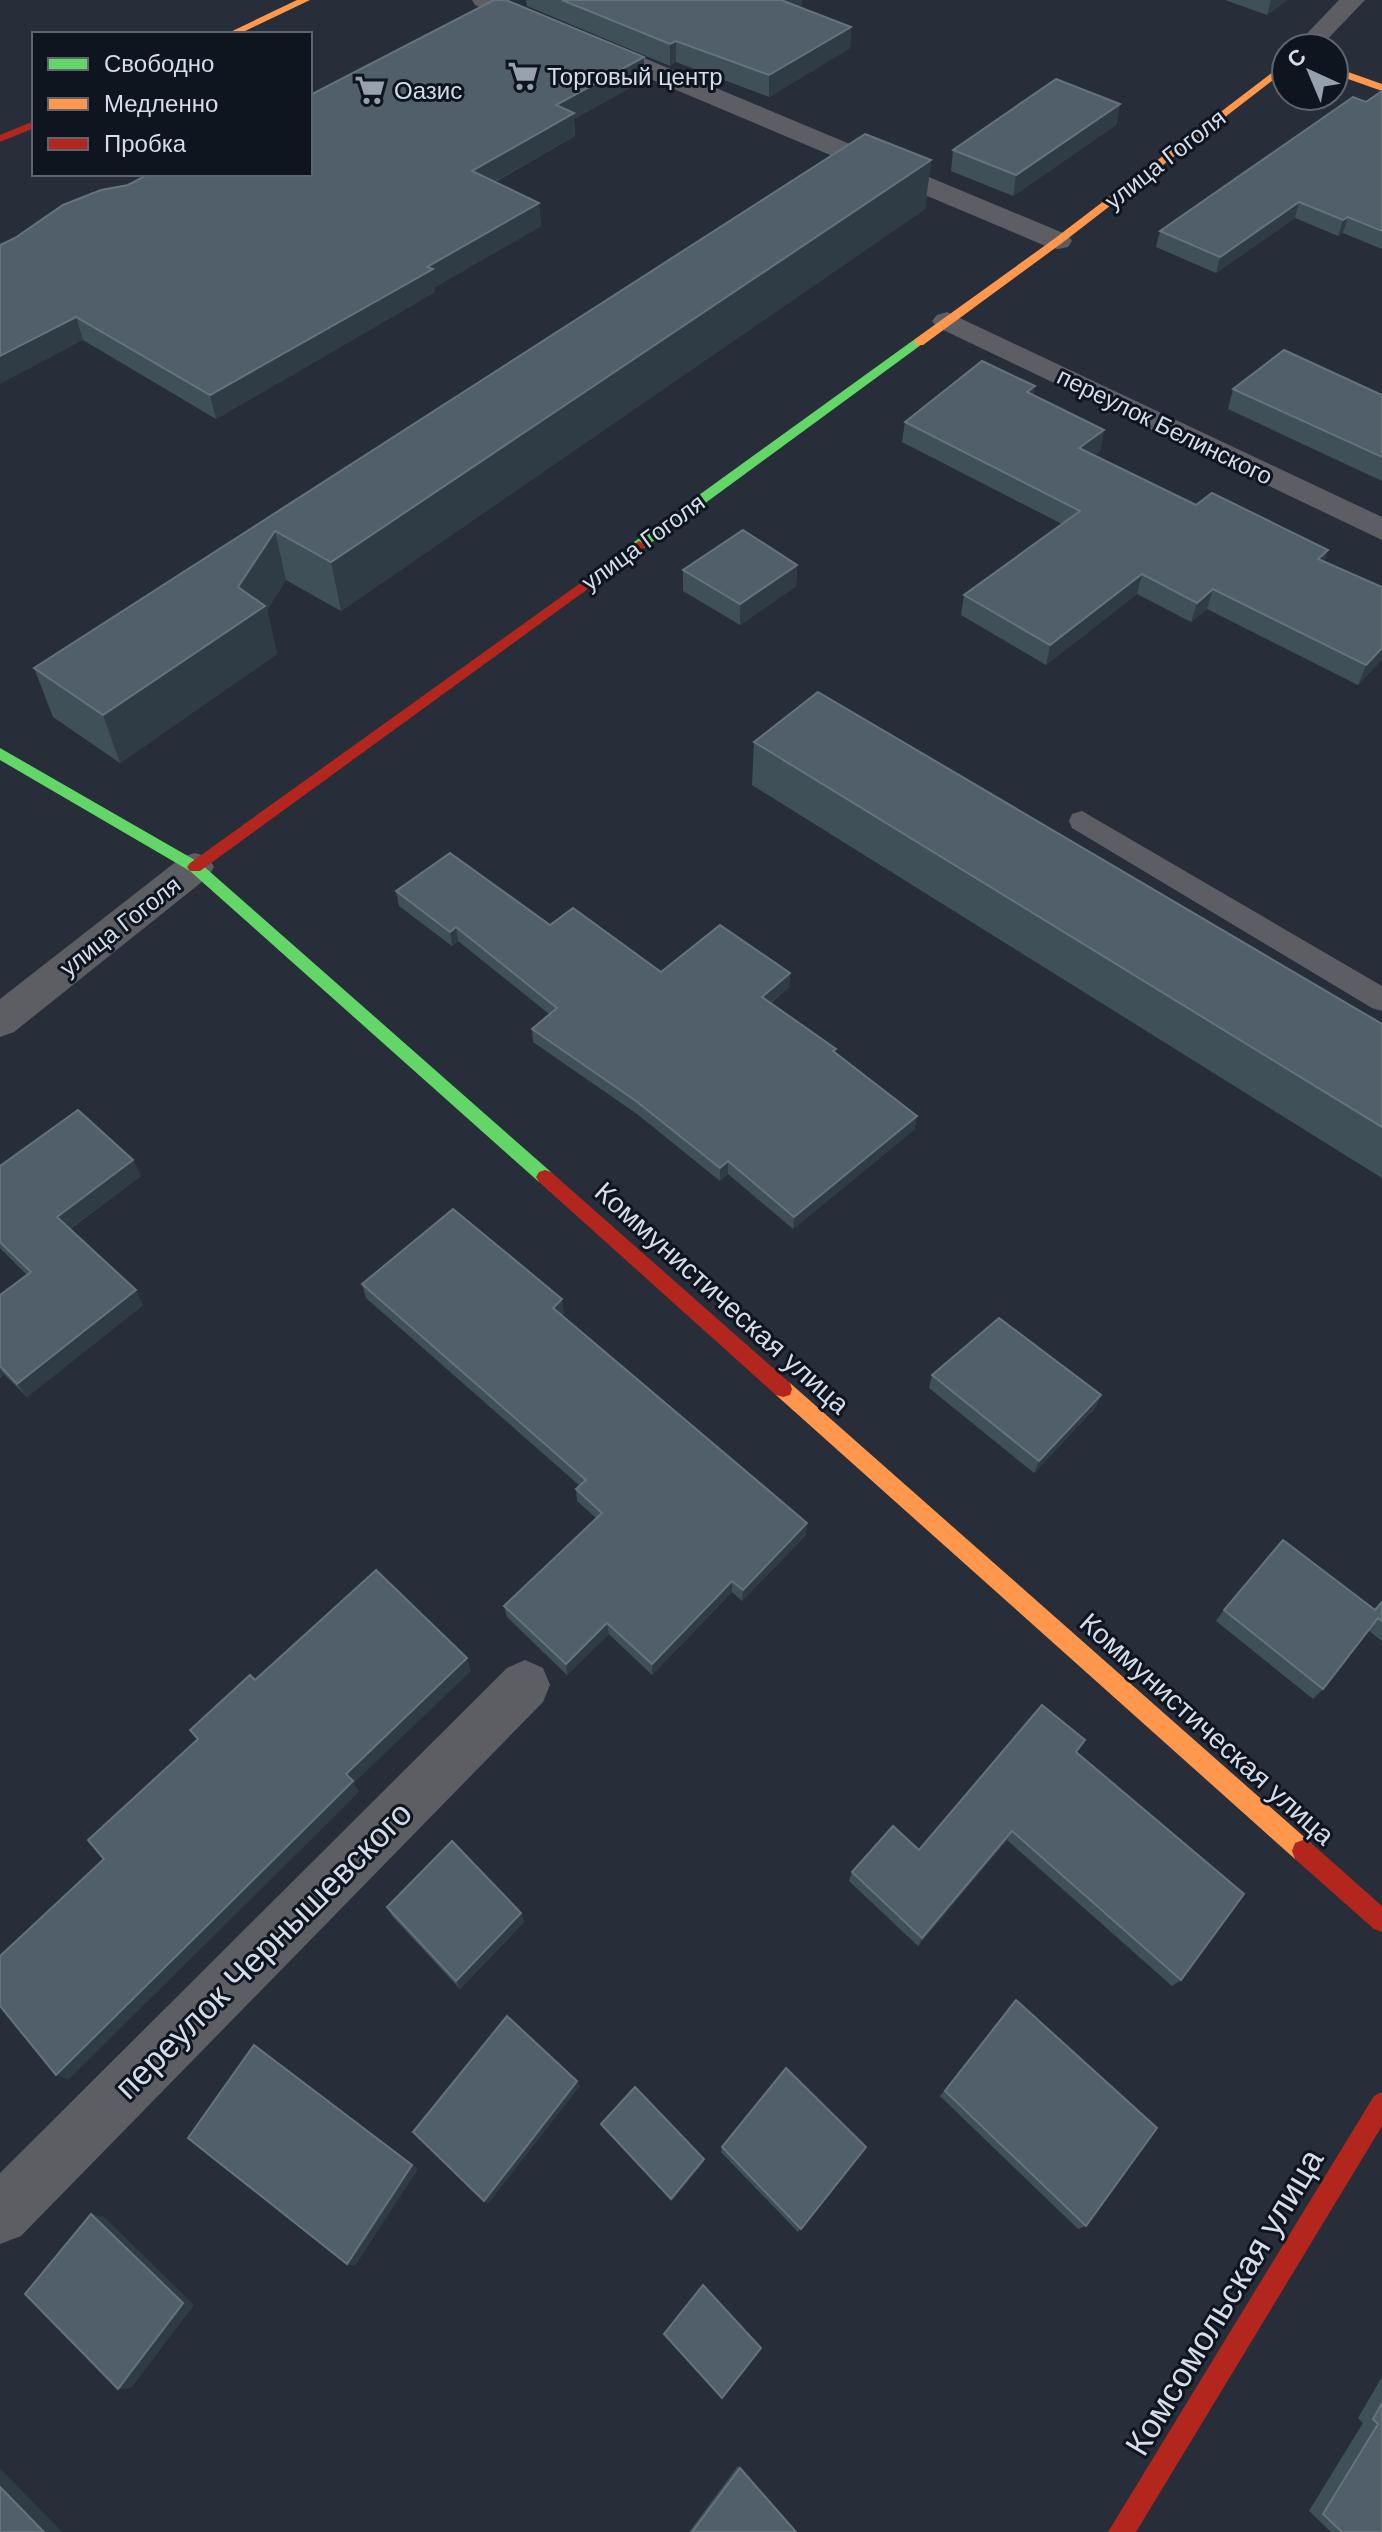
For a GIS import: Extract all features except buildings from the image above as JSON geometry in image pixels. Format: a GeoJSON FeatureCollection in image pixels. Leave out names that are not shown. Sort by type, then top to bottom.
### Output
{"type":"FeatureCollection","features":[{"type":"Feature","properties":{"kind":"street"},"geometry":{"type":"LineString","coordinates":[[235,32],[305,0]]}},
{"type":"Feature","properties":{"kind":"street"},"geometry":{"type":"LineString","coordinates":[[484,0],[1058,241]]}},
{"type":"Feature","properties":{"kind":"street"},"geometry":{"type":"LineString","coordinates":[[1319,32],[1347,1]]}},
{"type":"Feature","properties":{"kind":"street"},"geometry":{"type":"LineString","coordinates":[[1350,76],[1382,88]]}},
{"type":"Feature","properties":{"kind":"street","name":"улица Гоголя"},"geometry":{"type":"LineString","coordinates":[[0,1021],[195,867],[1058,241],[1270,77]]}},
{"type":"Feature","properties":{"kind":"street"},"geometry":{"type":"LineString","coordinates":[[0,139],[32,125]]}},
{"type":"Feature","properties":{"kind":"street","name":"переулок Белинского"},"geometry":{"type":"LineString","coordinates":[[947,321],[1382,530]]}},
{"type":"Feature","properties":{"kind":"street","name":"Коммунистическая улица"},"geometry":{"type":"LineString","coordinates":[[0,753],[195,867],[1382,1921]]}},
{"type":"Feature","properties":{"kind":"street","name":"переулок Чернышевского"},"geometry":{"type":"LineString","coordinates":[[0,2215],[525,1685]]}},
{"type":"Feature","properties":{"kind":"street","name":"Комсомольская улица"},"geometry":{"type":"LineString","coordinates":[[1121,2532],[1382,2104]]}},
{"type":"Feature","properties":{"kind":"lane"},"geometry":{"type":"LineString","coordinates":[[1082,821],[1382,1000]]}},
{"type":"Feature","properties":{"kind":"traffic: fast"},"geometry":{"type":"LineString","coordinates":[[639,545],[919,342]]}},
{"type":"Feature","properties":{"kind":"traffic: fast"},"geometry":{"type":"LineString","coordinates":[[0,753],[195,867],[545,1177]]}},
{"type":"Feature","properties":{"kind":"traffic: slow"},"geometry":{"type":"LineString","coordinates":[[235,32],[305,0]]}},
{"type":"Feature","properties":{"kind":"traffic: slow"},"geometry":{"type":"LineString","coordinates":[[1350,76],[1382,88]]}},
{"type":"Feature","properties":{"kind":"traffic: slow"},"geometry":{"type":"LineString","coordinates":[[919,342],[1058,241],[1270,77]]}},
{"type":"Feature","properties":{"kind":"traffic: slow"},"geometry":{"type":"LineString","coordinates":[[783,1389],[1303,1851]]}},
{"type":"Feature","properties":{"kind":"traffic: jam"},"geometry":{"type":"LineString","coordinates":[[0,139],[32,125]]}},
{"type":"Feature","properties":{"kind":"traffic: jam"},"geometry":{"type":"LineString","coordinates":[[195,867],[639,545]]}},
{"type":"Feature","properties":{"kind":"traffic: jam"},"geometry":{"type":"LineString","coordinates":[[545,1177],[783,1389]]}},
{"type":"Feature","properties":{"kind":"traffic: jam"},"geometry":{"type":"LineString","coordinates":[[1303,1851],[1382,1921]]}},
{"type":"Feature","properties":{"kind":"traffic: jam"},"geometry":{"type":"LineString","coordinates":[[1121,2532],[1382,2104]]}},
{"type":"Feature","properties":{"kind":"place","name":"Торговый центр"},"geometry":{"type":"Point","coordinates":[523,76]}},
{"type":"Feature","properties":{"kind":"place","name":"Оазис"},"geometry":{"type":"Point","coordinates":[370,90]}}]}
